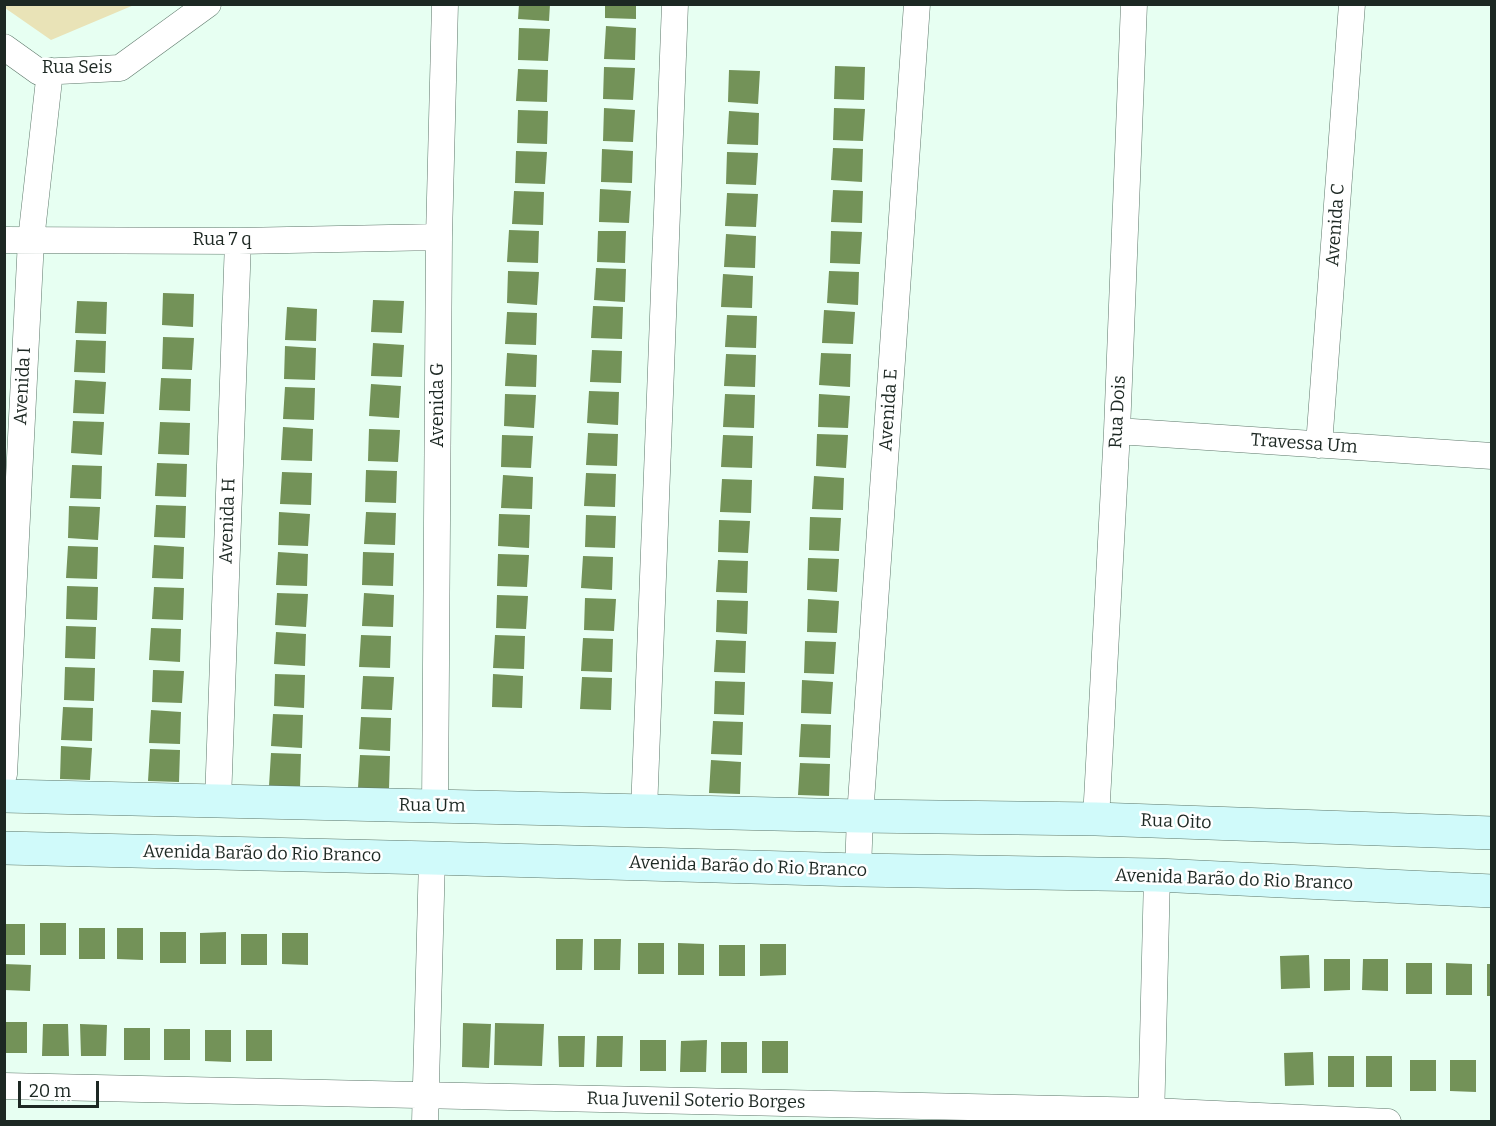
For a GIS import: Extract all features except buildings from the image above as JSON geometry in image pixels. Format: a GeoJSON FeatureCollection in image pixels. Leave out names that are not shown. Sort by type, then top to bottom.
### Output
{"type":"FeatureCollection","features":[{"type":"Feature","properties":{"kind":"street","name":"Rua Seis"},"geometry":{"type":"LineString","coordinates":[[4,47],[39,72],[120,68],[208,4]]}},
{"type":"Feature","properties":{"kind":"street","name":"Avenida G"},"geometry":{"type":"LineString","coordinates":[[435,806],[439,237],[445,4]]}},
{"type":"Feature","properties":{"kind":"street"},"geometry":{"type":"LineString","coordinates":[[644,811],[675,4]]}},
{"type":"Feature","properties":{"kind":"street","name":"Avenida E"},"geometry":{"type":"LineString","coordinates":[[858,870],[917,4]]}},
{"type":"Feature","properties":{"kind":"street","name":"Rua Dois"},"geometry":{"type":"LineString","coordinates":[[1096,819],[1117,430],[1134,4]]}},
{"type":"Feature","properties":{"kind":"street","name":"Avenida C"},"geometry":{"type":"LineString","coordinates":[[1319,445],[1352,4]]}},
{"type":"Feature","properties":{"kind":"street","name":"Avenida I"},"geometry":{"type":"LineString","coordinates":[[4,774],[31,240],[50,71]]}},
{"type":"Feature","properties":{"kind":"street","name":"Rua 7 q"},"geometry":{"type":"LineString","coordinates":[[4,240],[238,241],[439,237]]}},
{"type":"Feature","properties":{"kind":"street","name":"Avenida H"},"geometry":{"type":"LineString","coordinates":[[218,801],[238,241]]}},
{"type":"Feature","properties":{"kind":"street","name":"Travessa Um"},"geometry":{"type":"LineString","coordinates":[[1117,430],[1491,456]]}},
{"type":"Feature","properties":{"kind":"street","name":"Rua Um"},"geometry":{"type":"LineString","coordinates":[[4,796],[860,816]]}},
{"type":"Feature","properties":{"kind":"street","name":"Rua Oito"},"geometry":{"type":"LineString","coordinates":[[860,816],[1096,819],[1491,832]]}},
{"type":"Feature","properties":{"kind":"street","name":"Avenida Barão do Rio Branco"},"geometry":{"type":"LineString","coordinates":[[4,848],[858,870],[1157,875],[1491,891]]}},
{"type":"Feature","properties":{"kind":"street"},"geometry":{"type":"LineString","coordinates":[[425,1122],[432,858]]}},
{"type":"Feature","properties":{"kind":"street"},"geometry":{"type":"LineString","coordinates":[[1152,1116],[1157,875]]}},
{"type":"Feature","properties":{"kind":"street","name":"Rua Juvenil Soterio Borges"},"geometry":{"type":"LineString","coordinates":[[4,1086],[426,1095],[1388,1122]]}},
{"type":"Feature","properties":{"kind":"shaded area"},"geometry":{"type":"Polygon","coordinates":[[[5,4],[134,5],[51,40],[5,8],[5,4]]]}}]}
